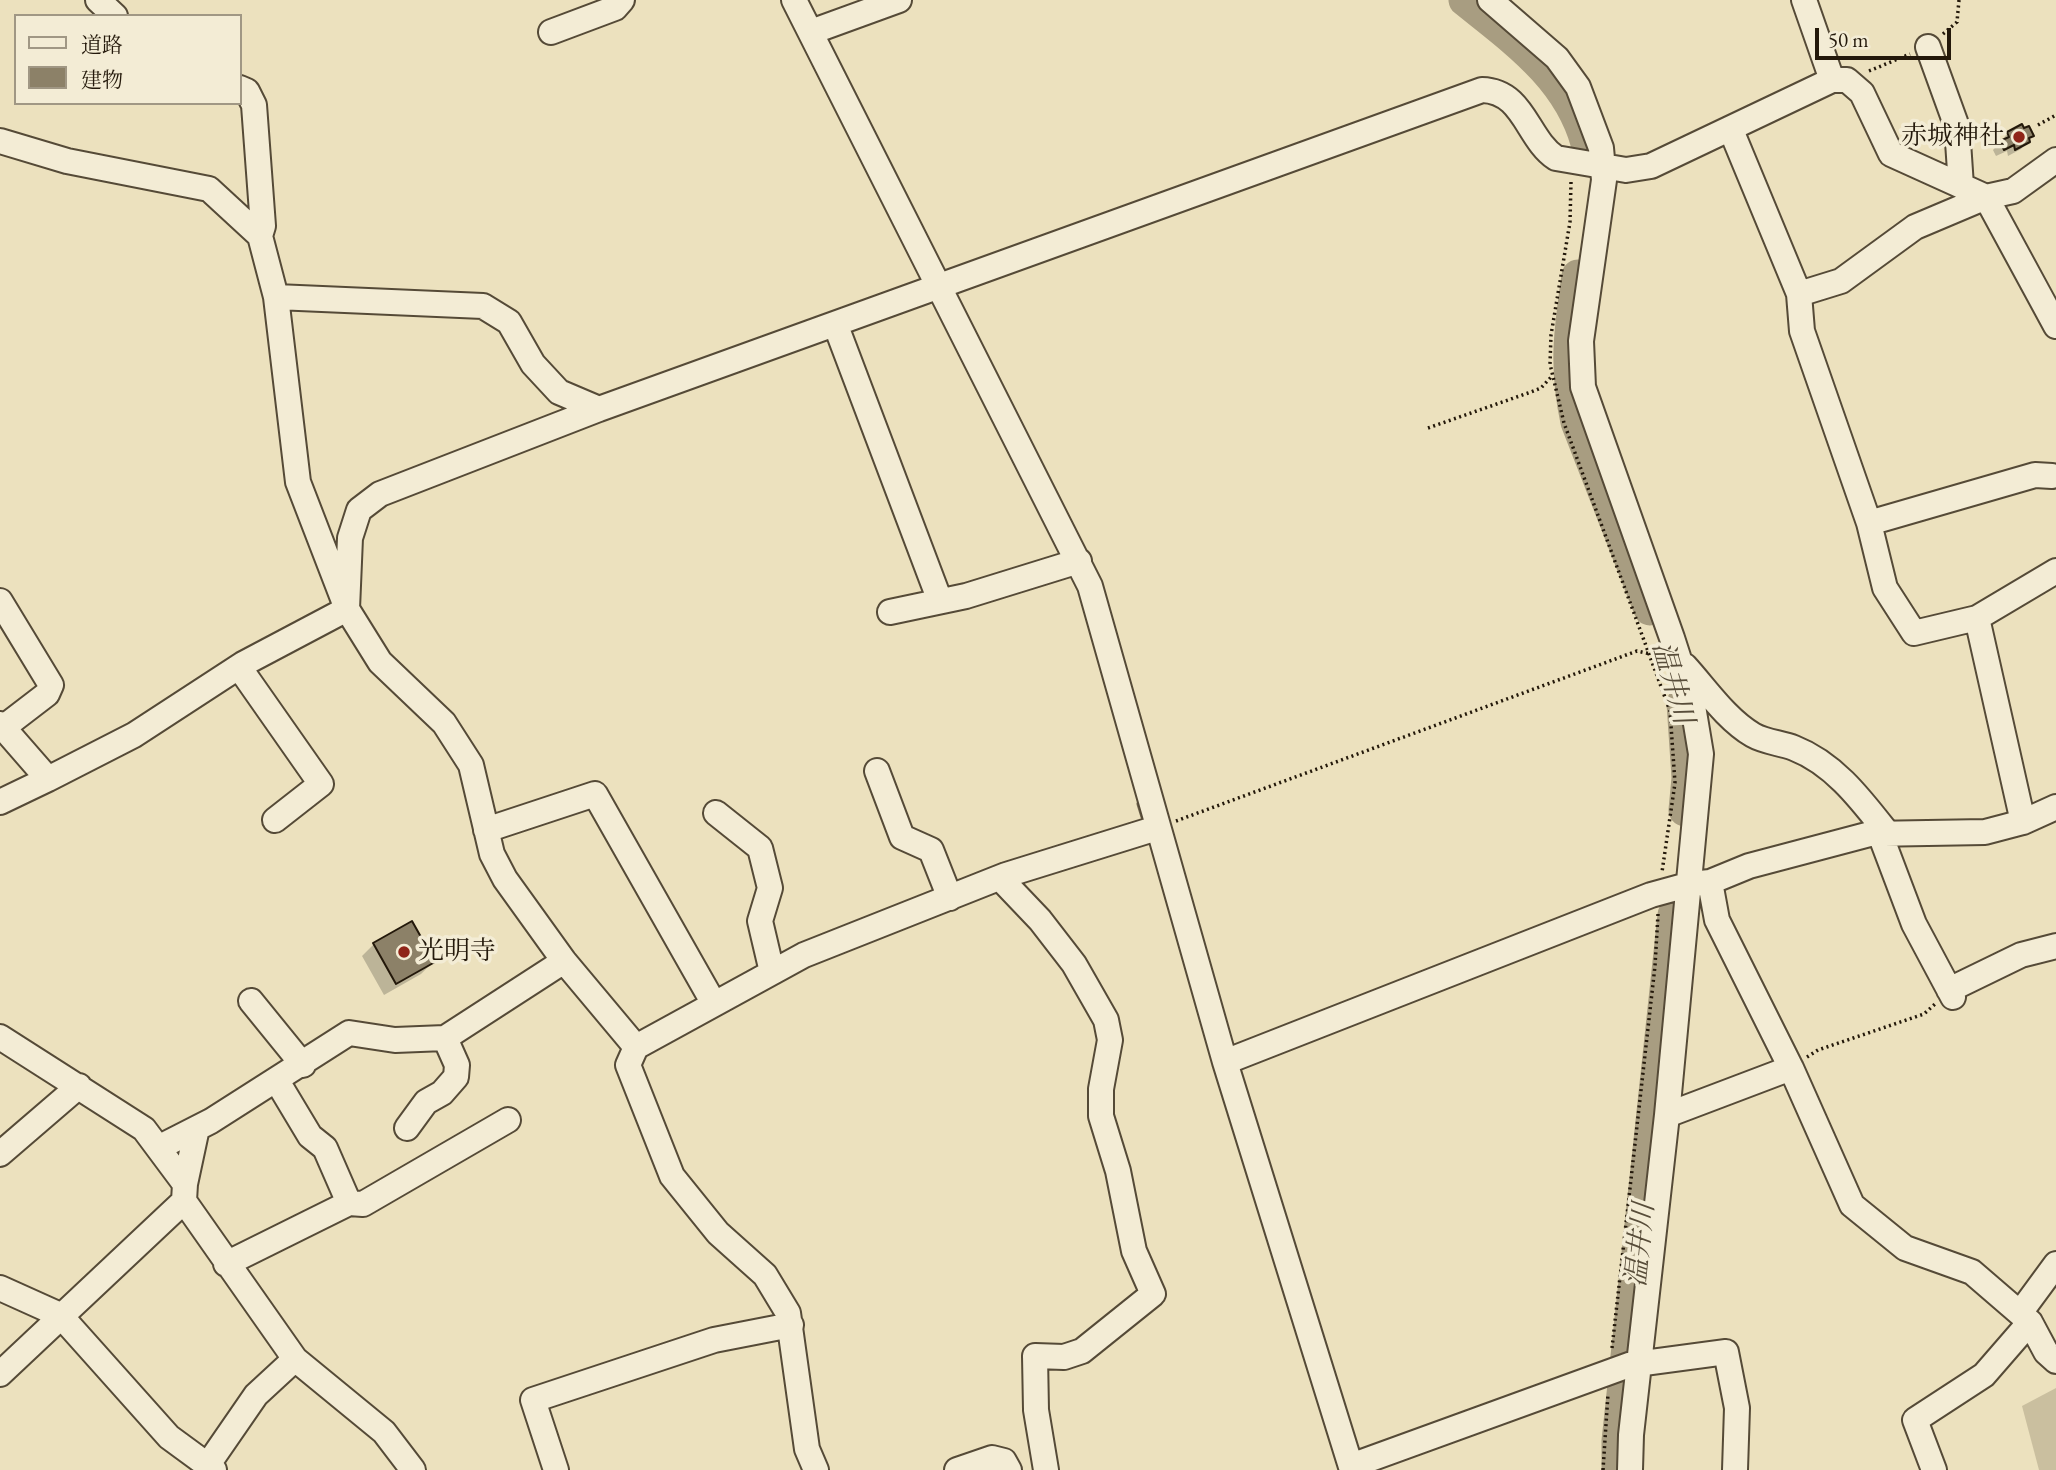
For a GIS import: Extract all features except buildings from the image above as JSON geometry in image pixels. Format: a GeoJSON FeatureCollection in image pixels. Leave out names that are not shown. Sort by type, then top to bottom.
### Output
{"type":"FeatureCollection","features":[{"type":"Feature","properties":{"kind":"street"},"geometry":{"type":"LineString","coordinates":[[98,0],[113,14]]}},
{"type":"Feature","properties":{"kind":"street"},"geometry":{"type":"LineString","coordinates":[[551,32],[615,8],[622,0]]}},
{"type":"Feature","properties":{"kind":"street"},"geometry":{"type":"LineString","coordinates":[[794,0],[1090,586],[1226,1062],[1351,1468],[1640,1361],[1726,1352],[1737,1408],[1735,1470]]}},
{"type":"Feature","properties":{"kind":"street"},"geometry":{"type":"LineString","coordinates":[[811,32],[899,0]]}},
{"type":"Feature","properties":{"kind":"street"},"geometry":{"type":"LineString","coordinates":[[1490,0],[1557,58],[1578,88],[1586,164],[1581,341],[1583,387],[1692,700],[1702,754],[1682,887],[1667,1115],[1631,1435],[1630,1470]]}},
{"type":"Feature","properties":{"kind":"street"},"geometry":{"type":"LineString","coordinates":[[1804,0],[1832,80]]}},
{"type":"Feature","properties":{"kind":"street"},"geometry":{"type":"LineString","coordinates":[[1928,47],[1957,127],[1961,186]]}},
{"type":"Feature","properties":{"kind":"street"},"geometry":{"type":"LineString","coordinates":[[347,609],[350,538],[359,510],[380,494],[598,410],[1482,90],[1494,90],[1518,107],[1548,153],[1586,164],[1626,170],[1651,166],[1832,80],[1847,80],[1862,93],[1891,154],[1986,197],[2056,326]]}},
{"type":"Feature","properties":{"kind":"street"},"geometry":{"type":"LineString","coordinates":[[242,89],[247,91],[254,105],[263,226],[260,236],[276,297],[298,482],[347,609],[380,662],[443,723],[471,765],[492,854],[505,879],[564,961],[636,1047]]}},
{"type":"Feature","properties":{"kind":"street"},"geometry":{"type":"LineString","coordinates":[[1731,130],[1799,294],[1802,331],[1869,523],[1885,588],[1914,634],[1977,618],[2056,571]]}},
{"type":"Feature","properties":{"kind":"street"},"geometry":{"type":"LineString","coordinates":[[0,141],[67,161],[209,189],[260,236]]}},
{"type":"Feature","properties":{"kind":"street"},"geometry":{"type":"LineString","coordinates":[[1799,294],[1841,281],[1915,227],[1986,197],[2013,191],[2056,160]]}},
{"type":"Feature","properties":{"kind":"street"},"geometry":{"type":"LineString","coordinates":[[276,297],[483,306],[509,322],[533,364],[559,392],[598,410]]}},
{"type":"Feature","properties":{"kind":"street"},"geometry":{"type":"LineString","coordinates":[[836,326],[940,601]]}},
{"type":"Feature","properties":{"kind":"street"},"geometry":{"type":"LineString","coordinates":[[1869,523],[2035,475],[2055,478]]}},
{"type":"Feature","properties":{"kind":"street"},"geometry":{"type":"LineString","coordinates":[[890,612],[940,601],[1079,561]]}},
{"type":"Feature","properties":{"kind":"street"},"geometry":{"type":"LineString","coordinates":[[0,601],[51,685],[47,694],[2,725],[48,779]]}},
{"type":"Feature","properties":{"kind":"street"},"geometry":{"type":"LineString","coordinates":[[0,802],[134,735],[239,667],[347,609]]}},
{"type":"Feature","properties":{"kind":"street"},"geometry":{"type":"LineString","coordinates":[[1977,618],[2023,822]]}},
{"type":"Feature","properties":{"kind":"street"},"geometry":{"type":"LineString","coordinates":[[1679,660],[1735,721],[1754,736],[1796,748],[1826,766],[1857,794],[1884,834],[1914,924],[1951,994],[2021,955],[2056,946]]}},
{"type":"Feature","properties":{"kind":"street"},"geometry":{"type":"LineString","coordinates":[[239,667],[321,784],[275,820]]}},
{"type":"Feature","properties":{"kind":"street"},"geometry":{"type":"LineString","coordinates":[[877,771],[902,837],[931,850],[950,898]]}},
{"type":"Feature","properties":{"kind":"street"},"geometry":{"type":"LineString","coordinates":[[486,830],[595,794],[713,1002]]}},
{"type":"Feature","properties":{"kind":"street"},"geometry":{"type":"LineString","coordinates":[[1226,1062],[1682,887],[1749,866],[1884,834],[1984,832],[2023,822],[2056,807]]}},
{"type":"Feature","properties":{"kind":"street"},"geometry":{"type":"LineString","coordinates":[[716,813],[760,848],[770,888],[760,921],[772,972]]}},
{"type":"Feature","properties":{"kind":"street"},"geometry":{"type":"LineString","coordinates":[[816,1470],[807,1449],[788,1313],[765,1276],[718,1233],[672,1176],[628,1065],[636,1047],[713,1002],[804,955],[1000,878],[1157,828]]}},
{"type":"Feature","properties":{"kind":"street"},"geometry":{"type":"LineString","coordinates":[[1000,878],[1040,920],[1074,964],[1106,1020],[1110,1040],[1101,1089],[1101,1115],[1118,1171],[1133,1251],[1153,1294],[1082,1351],[1064,1357],[1035,1356],[1036,1410],[1046,1470]]}},
{"type":"Feature","properties":{"kind":"street"},"geometry":{"type":"LineString","coordinates":[[1682,887],[1717,920],[1791,1068],[1852,1205],[1905,1248],[1972,1272],[2025,1318],[2046,1352],[2056,1361]]}},
{"type":"Feature","properties":{"kind":"street"},"geometry":{"type":"LineString","coordinates":[[160,1147],[277,1081],[349,1033],[395,1040],[445,1038],[564,961]]}},
{"type":"Feature","properties":{"kind":"street"},"geometry":{"type":"LineString","coordinates":[[251,1001],[303,1065]]}},
{"type":"Feature","properties":{"kind":"street"},"geometry":{"type":"LineString","coordinates":[[0,1037],[144,1129],[160,1147],[226,1264],[295,1359],[384,1432],[413,1470]]}},
{"type":"Feature","properties":{"kind":"street"},"geometry":{"type":"LineString","coordinates":[[407,1128],[426,1102],[442,1093],[456,1077],[457,1066],[445,1038]]}},
{"type":"Feature","properties":{"kind":"street"},"geometry":{"type":"LineString","coordinates":[[1667,1115],[1791,1068]]}},
{"type":"Feature","properties":{"kind":"street"},"geometry":{"type":"LineString","coordinates":[[277,1081],[310,1136],[325,1148],[349,1203]]}},
{"type":"Feature","properties":{"kind":"street"},"geometry":{"type":"LineString","coordinates":[[0,1154],[79,1086]]}},
{"type":"Feature","properties":{"kind":"street"},"geometry":{"type":"LineString","coordinates":[[226,1264],[349,1203],[363,1204],[508,1120]]}},
{"type":"Feature","properties":{"kind":"street"},"geometry":{"type":"LineString","coordinates":[[0,1374],[185,1193],[197,1128]]}},
{"type":"Feature","properties":{"kind":"street"},"geometry":{"type":"LineString","coordinates":[[1934,1470],[1915,1420],[1984,1375],[2025,1318],[2056,1264]]}},
{"type":"Feature","properties":{"kind":"street"},"geometry":{"type":"LineString","coordinates":[[0,1288],[60,1315],[169,1437],[210,1468],[256,1395],[295,1359]]}},
{"type":"Feature","properties":{"kind":"street"},"geometry":{"type":"LineString","coordinates":[[556,1470],[533,1401],[715,1340],[791,1325]]}},
{"type":"Feature","properties":{"kind":"street"},"geometry":{"type":"LineString","coordinates":[[957,1470],[992,1458],[1004,1461],[1009,1470]]}},
{"type":"Feature","properties":{"kind":"path"},"geometry":{"type":"LineString","coordinates":[[2038,125],[2056,115]]}},
{"type":"Feature","properties":{"kind":"path"},"geometry":{"type":"LineString","coordinates":[[1586,164],[1570,222],[1550,349],[1552,376],[1564,423],[1670,711],[1682,887],[1656,966],[1610,1371],[1604,1470]]}},
{"type":"Feature","properties":{"kind":"path"},"geometry":{"type":"LineString","coordinates":[[1428,428],[1541,388],[1552,376]]}},
{"type":"Feature","properties":{"kind":"path"},"geometry":{"type":"LineString","coordinates":[[1157,828],[1637,651],[1651,654]]}},
{"type":"Feature","properties":{"kind":"path"},"geometry":{"type":"LineString","coordinates":[[1791,1068],[1818,1050],[1924,1014],[1951,994]]}},
{"type":"Feature","properties":{"kind":"shaded area"},"geometry":{"type":"Polygon","coordinates":[[[2056,1388],[2056,1470],[2039,1470],[2022,1406],[2056,1388]]]}},
{"type":"Feature","properties":{"kind":"waterway","name":"温井川"},"geometry":{"type":"LineString","coordinates":[[1465,0],[1521,46],[1554,80],[1568,99],[1587,143]]}},
{"type":"Feature","properties":{"kind":"waterway","name":"温井川"},"geometry":{"type":"LineString","coordinates":[[1578,276],[1570,349],[1571,384],[1577,422],[1650,609]]}},
{"type":"Feature","properties":{"kind":"waterway","name":"温井川"},"geometry":{"type":"LineString","coordinates":[[1683,703],[1688,778],[1685,810]]}},
{"type":"Feature","properties":{"kind":"waterway"},"geometry":{"type":"LineString","coordinates":[[1139,804],[1143,817]]}},
{"type":"Feature","properties":{"kind":"waterway","name":"温井川"},"geometry":{"type":"LineString","coordinates":[[1618,1470],[1618,1441],[1674,915]]}},
{"type":"Feature","properties":{"kind":"place","name":"赤城神社"},"geometry":{"type":"Point","coordinates":[2019,137]}},
{"type":"Feature","properties":{"kind":"place","name":"光明寺"},"geometry":{"type":"Point","coordinates":[404,952]}}]}
